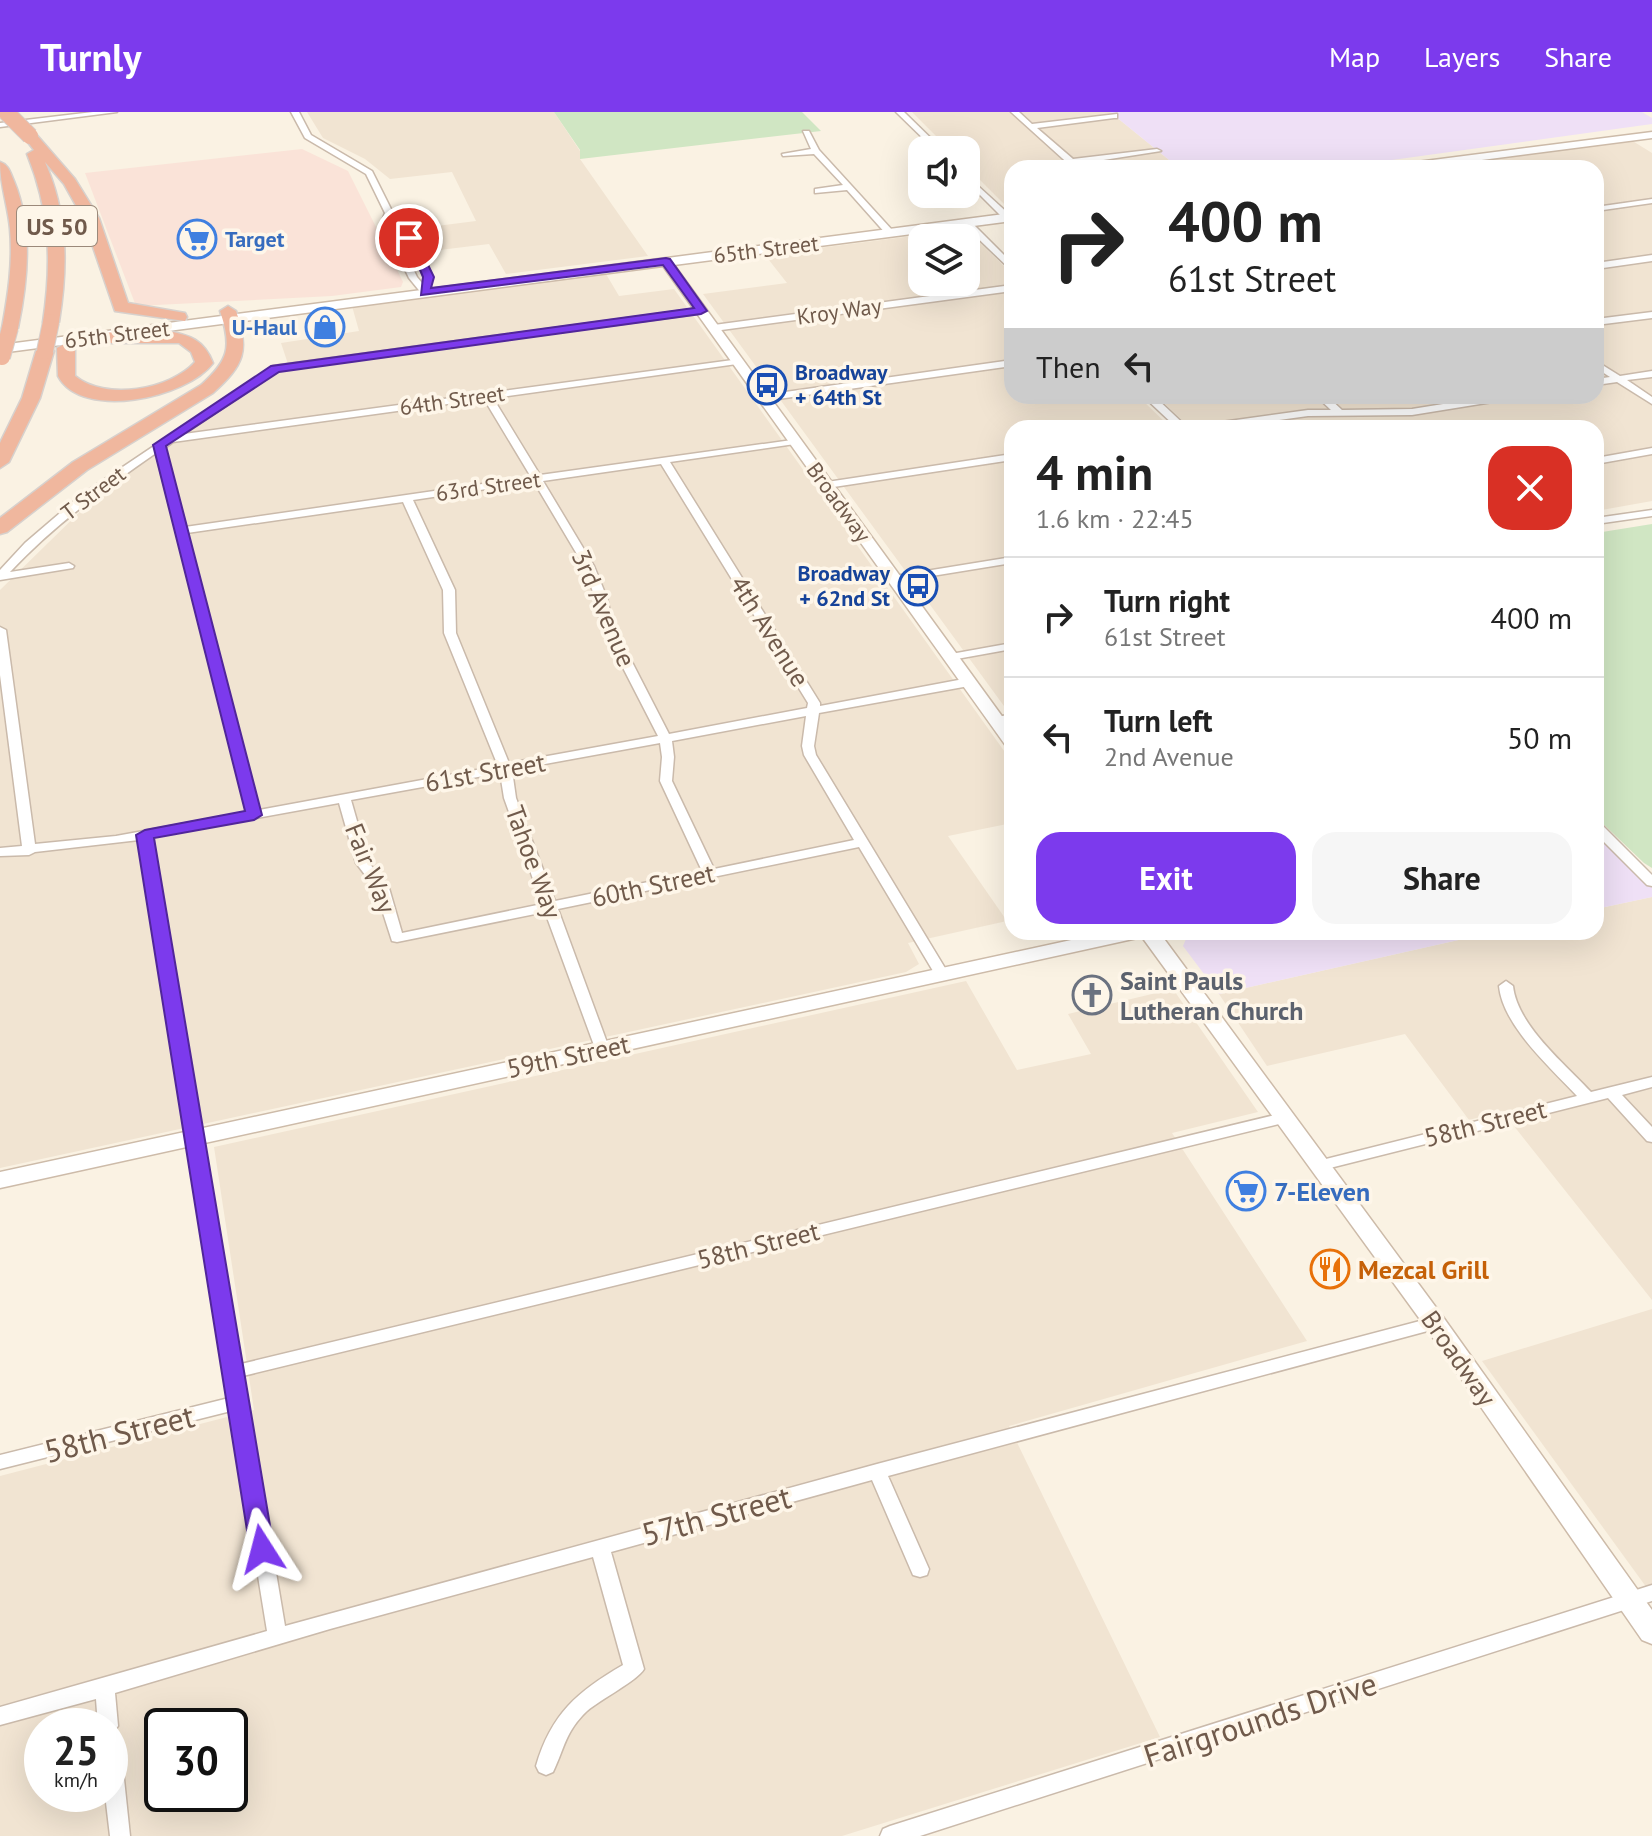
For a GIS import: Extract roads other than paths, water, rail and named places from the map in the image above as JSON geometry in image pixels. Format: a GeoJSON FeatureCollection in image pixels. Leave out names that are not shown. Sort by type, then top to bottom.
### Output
{"type":"FeatureCollection","features":[{"type":"Feature","properties":{"kind":"highway","name":"US 50"},"geometry":{"type":"LineString","coordinates":[[5,112],[26,136],[46,180],[55,212],[60,251],[58,321]]}},
{"type":"Feature","properties":{"kind":"highway"},"geometry":{"type":"LineString","coordinates":[[26,136],[70,182],[91,218],[121,307],[179,317]]}},
{"type":"Feature","properties":{"kind":"highway","name":"US 50"},"geometry":{"type":"LineString","coordinates":[[0,166],[14,202],[20,246],[17,294],[2,347]]}},
{"type":"Feature","properties":{"kind":"highway"},"geometry":{"type":"LineString","coordinates":[[0,528],[80,466],[207,389],[224,374],[235,359],[238,345],[230,315]]}},
{"type":"Feature","properties":{"kind":"highway"},"geometry":{"type":"LineString","coordinates":[[58,321],[66,348],[66,375],[80,388],[101,393],[132,394],[169,387],[193,376],[204,363],[199,349],[176,337],[87,338]]}},
{"type":"Feature","properties":{"kind":"highway"},"geometry":{"type":"LineString","coordinates":[[0,462],[31,398],[58,321]]}},
{"type":"Feature","properties":{"kind":"main road"},"geometry":{"type":"LineString","coordinates":[[1612,139],[1652,128]]}},
{"type":"Feature","properties":{"kind":"main road"},"geometry":{"type":"LineString","coordinates":[[1454,160],[1652,135]]}},
{"type":"Feature","properties":{"kind":"main road","name":"65th Street"},"geometry":{"type":"LineString","coordinates":[[2,347],[87,338],[230,315],[1004,218]]}},
{"type":"Feature","properties":{"kind":"main road","name":"Broadway"},"geometry":{"type":"LineString","coordinates":[[666,262],[969,682],[1004,720]]}},
{"type":"Feature","properties":{"kind":"main road","name":"65th Street"},"geometry":{"type":"LineString","coordinates":[[2,347],[179,317],[230,315]]}},
{"type":"Feature","properties":{"kind":"main road","name":"59th Street"},"geometry":{"type":"LineString","coordinates":[[0,1180],[1098,940]]}},
{"type":"Feature","properties":{"kind":"main road","name":"Broadway"},"geometry":{"type":"LineString","coordinates":[[1155,940],[1318,1166],[1641,1598],[1652,1632]]}},
{"type":"Feature","properties":{"kind":"street"},"geometry":{"type":"LineString","coordinates":[[0,125],[113,112]]}},
{"type":"Feature","properties":{"kind":"street"},"geometry":{"type":"LineString","coordinates":[[295,112],[308,136],[369,173],[389,213],[386,221],[413,278],[425,292]]}},
{"type":"Feature","properties":{"kind":"street"},"geometry":{"type":"LineString","coordinates":[[900,112],[925,136]]}},
{"type":"Feature","properties":{"kind":"street"},"geometry":{"type":"LineString","coordinates":[[1015,112],[1069,160]]}},
{"type":"Feature","properties":{"kind":"street"},"geometry":{"type":"LineString","coordinates":[[1031,126],[1114,116]]}},
{"type":"Feature","properties":{"kind":"street"},"geometry":{"type":"LineString","coordinates":[[806,133],[816,151],[890,233]]}},
{"type":"Feature","properties":{"kind":"street"},"geometry":{"type":"LineString","coordinates":[[786,154],[816,151]]}},
{"type":"Feature","properties":{"kind":"street"},"geometry":{"type":"LineString","coordinates":[[1104,160],[1157,151]]}},
{"type":"Feature","properties":{"kind":"street"},"geometry":{"type":"LineString","coordinates":[[818,191],[849,187]]}},
{"type":"Feature","properties":{"kind":"street"},"geometry":{"type":"LineString","coordinates":[[980,190],[1004,212]]}},
{"type":"Feature","properties":{"kind":"street"},"geometry":{"type":"LineString","coordinates":[[1604,208],[1652,201]]}},
{"type":"Feature","properties":{"kind":"street"},"geometry":{"type":"LineString","coordinates":[[967,223],[1004,260]]}},
{"type":"Feature","properties":{"kind":"street"},"geometry":{"type":"LineString","coordinates":[[1604,265],[1652,258]]}},
{"type":"Feature","properties":{"kind":"street","name":"Kroy Way"},"geometry":{"type":"LineString","coordinates":[[714,328],[1004,289]]}},
{"type":"Feature","properties":{"kind":"street","name":"T Street"},"geometry":{"type":"LineString","coordinates":[[0,576],[61,517],[163,442],[276,368],[701,311]]}},
{"type":"Feature","properties":{"kind":"street"},"geometry":{"type":"LineString","coordinates":[[1604,321],[1652,315]]}},
{"type":"Feature","properties":{"kind":"street","name":"64th Street"},"geometry":{"type":"LineString","coordinates":[[163,442],[737,361]]}},
{"type":"Feature","properties":{"kind":"street"},"geometry":{"type":"LineString","coordinates":[[764,398],[1004,364]]}},
{"type":"Feature","properties":{"kind":"street"},"geometry":{"type":"LineString","coordinates":[[1604,369],[1652,401]]}},
{"type":"Feature","properties":{"kind":"street"},"geometry":{"type":"LineString","coordinates":[[1604,381],[1652,374]]}},
{"type":"Feature","properties":{"kind":"street","name":"3rd Avenue"},"geometry":{"type":"LineString","coordinates":[[487,395],[540,478],[589,566],[607,625],[665,738],[668,757],[666,781],[710,874]]}},
{"type":"Feature","properties":{"kind":"street"},"geometry":{"type":"LineString","coordinates":[[1157,404],[1174,420]]}},
{"type":"Feature","properties":{"kind":"street"},"geometry":{"type":"LineString","coordinates":[[1330,404],[1340,413]]}},
{"type":"Feature","properties":{"kind":"street"},"geometry":{"type":"LineString","coordinates":[[1250,420],[1288,414],[1412,412],[1462,404]]}},
{"type":"Feature","properties":{"kind":"street","name":"63rd Street"},"geometry":{"type":"LineString","coordinates":[[181,531],[795,441]]}},
{"type":"Feature","properties":{"kind":"street"},"geometry":{"type":"LineString","coordinates":[[163,442],[181,531],[254,815]]}},
{"type":"Feature","properties":{"kind":"street"},"geometry":{"type":"LineString","coordinates":[[1604,460],[1652,451]]}},
{"type":"Feature","properties":{"kind":"street"},"geometry":{"type":"LineString","coordinates":[[827,485],[1004,458]]}},
{"type":"Feature","properties":{"kind":"street","name":"4th Avenue"},"geometry":{"type":"LineString","coordinates":[[664,460],[814,703],[808,746],[810,755],[941,973]]}},
{"type":"Feature","properties":{"kind":"street","name":"Tahoe Way"},"geometry":{"type":"LineString","coordinates":[[407,498],[449,590],[450,633],[505,768],[510,798],[602,1048]]}},
{"type":"Feature","properties":{"kind":"street"},"geometry":{"type":"LineString","coordinates":[[1604,520],[1652,513]]}},
{"type":"Feature","properties":{"kind":"street"},"geometry":{"type":"LineString","coordinates":[[895,579],[1004,561]]}},
{"type":"Feature","properties":{"kind":"street"},"geometry":{"type":"LineString","coordinates":[[0,576],[69,566]]}},
{"type":"Feature","properties":{"kind":"street"},"geometry":{"type":"LineString","coordinates":[[0,630],[29,851]]}},
{"type":"Feature","properties":{"kind":"street"},"geometry":{"type":"LineString","coordinates":[[951,657],[1004,647]]}},
{"type":"Feature","properties":{"kind":"street","name":"61st Street"},"geometry":{"type":"LineString","coordinates":[[0,852],[145,835],[969,682]]}},
{"type":"Feature","properties":{"kind":"street","name":"Fair Way"},"geometry":{"type":"LineString","coordinates":[[344,798],[363,863],[382,888],[397,938]]}},
{"type":"Feature","properties":{"kind":"street"},"geometry":{"type":"LineString","coordinates":[[145,835],[277,1636]]}},
{"type":"Feature","properties":{"kind":"street"},"geometry":{"type":"LineString","coordinates":[[1604,835],[1651,879]]}},
{"type":"Feature","properties":{"kind":"street","name":"60th Street"},"geometry":{"type":"LineString","coordinates":[[397,938],[863,842]]}},
{"type":"Feature","properties":{"kind":"street"},"geometry":{"type":"LineString","coordinates":[[1506,986],[1505,993],[1514,1015],[1587,1097]]}},
{"type":"Feature","properties":{"kind":"street","name":"58th Street"},"geometry":{"type":"LineString","coordinates":[[1318,1166],[1652,1082]]}},
{"type":"Feature","properties":{"kind":"street"},"geometry":{"type":"LineString","coordinates":[[1612,1093],[1652,1137]]}},
{"type":"Feature","properties":{"kind":"street","name":"58th Street"},"geometry":{"type":"LineString","coordinates":[[233,1372],[1283,1118]]}},
{"type":"Feature","properties":{"kind":"street","name":"57th Street"},"geometry":{"type":"LineString","coordinates":[[0,1716],[105,1689],[277,1636],[877,1471],[1435,1323]]}},
{"type":"Feature","properties":{"kind":"street","name":"58th Street"},"geometry":{"type":"LineString","coordinates":[[0,1462],[238,1403]]}},
{"type":"Feature","properties":{"kind":"street"},"geometry":{"type":"LineString","coordinates":[[877,1471],[920,1569]]}},
{"type":"Feature","properties":{"kind":"street"},"geometry":{"type":"LineString","coordinates":[[546,1766],[550,1746],[575,1707],[634,1669],[600,1547]]}},
{"type":"Feature","properties":{"kind":"street","name":"Fairgrounds Drive"},"geometry":{"type":"LineString","coordinates":[[890,1836],[1641,1598]]}},
{"type":"Feature","properties":{"kind":"street"},"geometry":{"type":"LineString","coordinates":[[105,1689],[107,1708]]}},
{"type":"Feature","properties":{"kind":"street"},"geometry":{"type":"LineString","coordinates":[[117,1812],[120,1836]]}},
{"type":"Feature","properties":{"kind":"place","name":"Target"},"geometry":{"type":"Point","coordinates":[197,239]}},
{"type":"Feature","properties":{"kind":"place","name":"U-Haul"},"geometry":{"type":"Point","coordinates":[325,327]}},
{"type":"Feature","properties":{"kind":"place","name":"Broadway + 64th St"},"geometry":{"type":"Point","coordinates":[767,385]}},
{"type":"Feature","properties":{"kind":"place","name":"Broadway + 62nd St"},"geometry":{"type":"Point","coordinates":[918,586]}},
{"type":"Feature","properties":{"kind":"place","name":"Saint Pauls Lutheran Church"},"geometry":{"type":"Point","coordinates":[1092,995]}},
{"type":"Feature","properties":{"kind":"place","name":"7-Eleven"},"geometry":{"type":"Point","coordinates":[1246,1191]}},
{"type":"Feature","properties":{"kind":"place","name":"Mezcal Grill"},"geometry":{"type":"Point","coordinates":[1330,1269]}}]}
